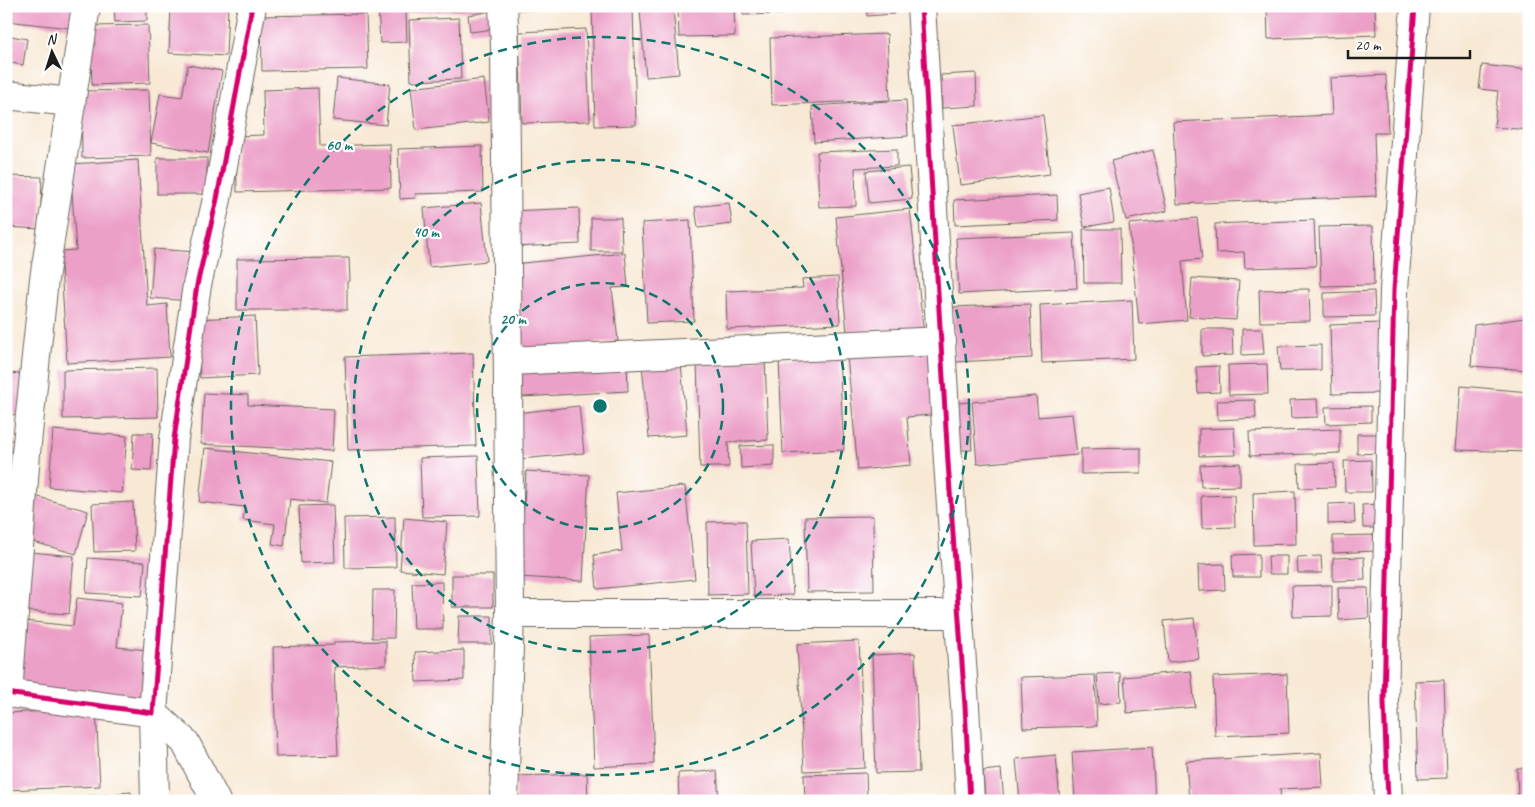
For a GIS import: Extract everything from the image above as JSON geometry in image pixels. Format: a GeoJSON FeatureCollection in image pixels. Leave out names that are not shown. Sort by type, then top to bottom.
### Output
{"type":"FeatureCollection","features":[{"type":"Feature","properties":{"kind":"street"},"geometry":{"type":"LineString","coordinates":[[86,6],[44,279],[26,452],[7,694],[153,713],[185,742],[216,801]]}},
{"type":"Feature","properties":{"kind":"street"},"geometry":{"type":"LineString","coordinates":[[155,801],[153,713],[174,440],[197,285],[217,199],[252,6]]}},
{"type":"Feature","properties":{"kind":"street"},"geometry":{"type":"LineString","coordinates":[[502,6],[505,46],[510,614],[504,801]]}},
{"type":"Feature","properties":{"kind":"street"},"geometry":{"type":"LineString","coordinates":[[922,6],[970,801]]}},
{"type":"Feature","properties":{"kind":"street"},"geometry":{"type":"LineString","coordinates":[[1388,801],[1384,702],[1394,290],[1415,6]]}},
{"type":"Feature","properties":{"kind":"street"},"geometry":{"type":"LineString","coordinates":[[6,95],[71,102]]}},
{"type":"Feature","properties":{"kind":"street"},"geometry":{"type":"LineString","coordinates":[[508,361],[942,341]]}},
{"type":"Feature","properties":{"kind":"street"},"geometry":{"type":"LineString","coordinates":[[510,614],[958,614]]}},
{"type":"Feature","properties":{"kind":"building"},"geometry":{"type":"Polygon","coordinates":[[[6,6],[73,6],[70,28],[6,21],[6,6]]]}},
{"type":"Feature","properties":{"kind":"building"},"geometry":{"type":"Polygon","coordinates":[[[114,6],[147,6],[147,21],[115,22],[114,6]]]}},
{"type":"Feature","properties":{"kind":"building"},"geometry":{"type":"Polygon","coordinates":[[[171,6],[228,6],[226,56],[169,53],[171,6]]]}},
{"type":"Feature","properties":{"kind":"building"},"geometry":{"type":"Polygon","coordinates":[[[378,6],[482,6],[482,10],[406,13],[407,42],[380,43],[378,6]]]}},
{"type":"Feature","properties":{"kind":"building"},"geometry":{"type":"Polygon","coordinates":[[[513,6],[551,6],[551,8],[513,9],[513,6]]]}},
{"type":"Feature","properties":{"kind":"building"},"geometry":{"type":"Polygon","coordinates":[[[592,6],[633,6],[636,125],[595,126],[592,6]]]}},
{"type":"Feature","properties":{"kind":"building"},"geometry":{"type":"Polygon","coordinates":[[[678,6],[734,6],[735,36],[679,37],[678,6]]]}},
{"type":"Feature","properties":{"kind":"building"},"geometry":{"type":"Polygon","coordinates":[[[743,6],[783,6],[784,14],[743,15],[743,6]]]}},
{"type":"Feature","properties":{"kind":"building"},"geometry":{"type":"Polygon","coordinates":[[[866,6],[893,6],[894,14],[867,16],[866,6]]]}},
{"type":"Feature","properties":{"kind":"building"},"geometry":{"type":"Polygon","coordinates":[[[1267,6],[1375,6],[1376,35],[1268,39],[1267,6]]]}},
{"type":"Feature","properties":{"kind":"building"},"geometry":{"type":"Polygon","coordinates":[[[673,8],[679,74],[646,77],[640,11],[673,8]]]}},
{"type":"Feature","properties":{"kind":"building"},"geometry":{"type":"Polygon","coordinates":[[[492,11],[495,29],[470,32],[468,15],[492,11]]]}},
{"type":"Feature","properties":{"kind":"building"},"geometry":{"type":"Polygon","coordinates":[[[366,14],[368,69],[262,71],[261,16],[366,14]]]}},
{"type":"Feature","properties":{"kind":"building"},"geometry":{"type":"Polygon","coordinates":[[[459,18],[461,79],[411,81],[409,20],[459,18]]]}},
{"type":"Feature","properties":{"kind":"building"},"geometry":{"type":"Polygon","coordinates":[[[148,25],[150,83],[92,85],[90,26],[148,25]]]}},
{"type":"Feature","properties":{"kind":"building"},"geometry":{"type":"Polygon","coordinates":[[[586,29],[590,121],[522,123],[519,32],[586,29]]]}},
{"type":"Feature","properties":{"kind":"building"},"geometry":{"type":"Polygon","coordinates":[[[887,34],[890,100],[772,105],[770,38],[887,34]]]}},
{"type":"Feature","properties":{"kind":"building"},"geometry":{"type":"Polygon","coordinates":[[[6,35],[27,39],[23,65],[6,62],[6,35]]]}},
{"type":"Feature","properties":{"kind":"building"},"geometry":{"type":"Polygon","coordinates":[[[188,65],[222,71],[208,153],[151,143],[160,94],[182,97],[188,65]]]}},
{"type":"Feature","properties":{"kind":"building"},"geometry":{"type":"Polygon","coordinates":[[[1482,65],[1529,70],[1529,130],[1494,127],[1498,91],[1479,89],[1482,65]]]}},
{"type":"Feature","properties":{"kind":"building"},"geometry":{"type":"Polygon","coordinates":[[[976,73],[977,106],[942,108],[941,75],[976,73]]]}},
{"type":"Feature","properties":{"kind":"building"},"geometry":{"type":"Polygon","coordinates":[[[1386,75],[1388,133],[1374,133],[1376,196],[1177,204],[1173,122],[1332,115],[1330,78],[1386,75]]]}},
{"type":"Feature","properties":{"kind":"building"},"geometry":{"type":"Polygon","coordinates":[[[337,78],[390,84],[386,125],[333,120],[337,78]]]}},
{"type":"Feature","properties":{"kind":"building"},"geometry":{"type":"Polygon","coordinates":[[[484,79],[489,122],[416,130],[411,88],[484,79]]]}},
{"type":"Feature","properties":{"kind":"building"},"geometry":{"type":"Polygon","coordinates":[[[318,88],[320,146],[390,144],[391,188],[237,192],[236,136],[264,135],[263,90],[318,88]]]}},
{"type":"Feature","properties":{"kind":"building"},"geometry":{"type":"Polygon","coordinates":[[[149,90],[151,156],[82,158],[81,91],[149,90]]]}},
{"type":"Feature","properties":{"kind":"building"},"geometry":{"type":"Polygon","coordinates":[[[906,100],[908,136],[814,142],[812,106],[906,100]]]}},
{"type":"Feature","properties":{"kind":"building"},"geometry":{"type":"Polygon","coordinates":[[[1043,115],[1050,174],[960,185],[953,125],[1043,115]]]}},
{"type":"Feature","properties":{"kind":"building"},"geometry":{"type":"Polygon","coordinates":[[[482,146],[483,192],[415,194],[416,198],[400,199],[398,149],[482,146]]]}},
{"type":"Feature","properties":{"kind":"building"},"geometry":{"type":"Polygon","coordinates":[[[897,149],[897,166],[855,168],[856,206],[819,207],[817,152],[897,149]]]}},
{"type":"Feature","properties":{"kind":"building"},"geometry":{"type":"Polygon","coordinates":[[[1153,150],[1167,211],[1126,220],[1111,161],[1153,150]]]}},
{"type":"Feature","properties":{"kind":"building"},"geometry":{"type":"Polygon","coordinates":[[[157,158],[207,158],[207,194],[157,194],[157,158]]]}},
{"type":"Feature","properties":{"kind":"building"},"geometry":{"type":"Polygon","coordinates":[[[138,160],[147,306],[167,304],[170,357],[67,363],[60,251],[76,250],[70,164],[138,160]]]}},
{"type":"Feature","properties":{"kind":"building"},"geometry":{"type":"Polygon","coordinates":[[[909,167],[912,199],[869,203],[866,171],[909,167]]]}},
{"type":"Feature","properties":{"kind":"building"},"geometry":{"type":"Polygon","coordinates":[[[6,176],[42,177],[40,229],[6,227],[6,176]]]}},
{"type":"Feature","properties":{"kind":"building"},"geometry":{"type":"Polygon","coordinates":[[[1109,187],[1114,222],[1084,227],[1078,193],[1109,187]]]}},
{"type":"Feature","properties":{"kind":"building"},"geometry":{"type":"Polygon","coordinates":[[[1057,195],[1058,220],[955,225],[954,200],[1057,195]]]}},
{"type":"Feature","properties":{"kind":"building"},"geometry":{"type":"Polygon","coordinates":[[[481,203],[487,261],[429,267],[424,208],[481,203]]]}},
{"type":"Feature","properties":{"kind":"building"},"geometry":{"type":"Polygon","coordinates":[[[729,203],[732,224],[698,228],[695,207],[729,203]]]}},
{"type":"Feature","properties":{"kind":"building"},"geometry":{"type":"Polygon","coordinates":[[[579,208],[580,244],[512,247],[510,211],[579,208]]]}},
{"type":"Feature","properties":{"kind":"building"},"geometry":{"type":"Polygon","coordinates":[[[910,209],[924,335],[848,343],[836,217],[910,209]]]}},
{"type":"Feature","properties":{"kind":"building"},"geometry":{"type":"Polygon","coordinates":[[[591,218],[621,218],[622,251],[591,251],[591,218]]]}},
{"type":"Feature","properties":{"kind":"building"},"geometry":{"type":"Polygon","coordinates":[[[1197,218],[1202,259],[1182,261],[1187,320],[1139,324],[1129,224],[1197,218]]]}},
{"type":"Feature","properties":{"kind":"building"},"geometry":{"type":"Polygon","coordinates":[[[690,220],[694,321],[647,323],[642,223],[690,220]]]}},
{"type":"Feature","properties":{"kind":"building"},"geometry":{"type":"Polygon","coordinates":[[[1314,220],[1316,266],[1245,268],[1244,252],[1216,253],[1215,224],[1314,220]]]}},
{"type":"Feature","properties":{"kind":"building"},"geometry":{"type":"Polygon","coordinates":[[[1373,226],[1374,285],[1321,286],[1319,227],[1373,226]]]}},
{"type":"Feature","properties":{"kind":"building"},"geometry":{"type":"Polygon","coordinates":[[[1083,229],[1120,229],[1121,283],[1084,283],[1083,229]]]}},
{"type":"Feature","properties":{"kind":"building"},"geometry":{"type":"Polygon","coordinates":[[[1074,233],[1077,288],[959,294],[956,238],[1074,233]]]}},
{"type":"Feature","properties":{"kind":"building"},"geometry":{"type":"Polygon","coordinates":[[[154,249],[196,252],[192,301],[150,298],[154,249]]]}},
{"type":"Feature","properties":{"kind":"building"},"geometry":{"type":"Polygon","coordinates":[[[625,253],[628,287],[612,288],[618,341],[521,351],[513,264],[625,253]]]}},
{"type":"Feature","properties":{"kind":"building"},"geometry":{"type":"Polygon","coordinates":[[[349,258],[350,281],[347,282],[347,310],[237,310],[237,259],[349,258]]]}},
{"type":"Feature","properties":{"kind":"building"},"geometry":{"type":"Polygon","coordinates":[[[838,277],[840,324],[727,329],[726,291],[803,288],[802,279],[838,277]]]}},
{"type":"Feature","properties":{"kind":"building"},"geometry":{"type":"Polygon","coordinates":[[[1192,278],[1239,281],[1236,320],[1189,317],[1192,278]]]}},
{"type":"Feature","properties":{"kind":"building"},"geometry":{"type":"Polygon","coordinates":[[[1309,289],[1310,321],[1260,322],[1259,290],[1309,289]]]}},
{"type":"Feature","properties":{"kind":"building"},"geometry":{"type":"Polygon","coordinates":[[[1374,291],[1375,316],[1324,317],[1324,293],[1374,291]]]}},
{"type":"Feature","properties":{"kind":"building"},"geometry":{"type":"Polygon","coordinates":[[[1132,300],[1134,359],[1042,363],[1040,305],[1132,300]]]}},
{"type":"Feature","properties":{"kind":"building"},"geometry":{"type":"Polygon","coordinates":[[[1528,300],[1529,370],[1471,366],[1474,325],[1525,318],[1528,300]]]}},
{"type":"Feature","properties":{"kind":"building"},"geometry":{"type":"Polygon","coordinates":[[[1030,304],[1032,358],[955,362],[953,307],[1030,304]]]}},
{"type":"Feature","properties":{"kind":"building"},"geometry":{"type":"Polygon","coordinates":[[[255,316],[258,375],[200,378],[197,319],[255,316]]]}},
{"type":"Feature","properties":{"kind":"building"},"geometry":{"type":"Polygon","coordinates":[[[1379,323],[1381,393],[1332,394],[1330,325],[1379,323]]]}},
{"type":"Feature","properties":{"kind":"building"},"geometry":{"type":"Polygon","coordinates":[[[1202,329],[1232,329],[1233,355],[1202,356],[1202,329]]]}},
{"type":"Feature","properties":{"kind":"building"},"geometry":{"type":"Polygon","coordinates":[[[1242,329],[1262,329],[1264,354],[1242,355],[1242,329]]]}},
{"type":"Feature","properties":{"kind":"building"},"geometry":{"type":"Polygon","coordinates":[[[1321,345],[1321,370],[1280,371],[1278,346],[1321,345]]]}},
{"type":"Feature","properties":{"kind":"building"},"geometry":{"type":"Polygon","coordinates":[[[936,347],[942,414],[907,417],[911,465],[858,470],[847,356],[936,347]]]}},
{"type":"Feature","properties":{"kind":"building"},"geometry":{"type":"Polygon","coordinates":[[[473,353],[476,446],[348,450],[345,357],[473,353]]]}},
{"type":"Feature","properties":{"kind":"building"},"geometry":{"type":"Polygon","coordinates":[[[839,357],[844,450],[783,453],[779,360],[839,357]]]}},
{"type":"Feature","properties":{"kind":"building"},"geometry":{"type":"Polygon","coordinates":[[[765,358],[768,440],[728,442],[729,467],[700,467],[697,360],[765,358]]]}},
{"type":"Feature","properties":{"kind":"building"},"geometry":{"type":"Polygon","coordinates":[[[681,362],[687,435],[649,438],[642,365],[681,362]]]}},
{"type":"Feature","properties":{"kind":"building"},"geometry":{"type":"Polygon","coordinates":[[[627,363],[628,391],[522,397],[521,370],[627,363]]]}},
{"type":"Feature","properties":{"kind":"building"},"geometry":{"type":"Polygon","coordinates":[[[1267,364],[1268,394],[1229,395],[1228,365],[1267,364]]]}},
{"type":"Feature","properties":{"kind":"building"},"geometry":{"type":"Polygon","coordinates":[[[1219,366],[1220,392],[1198,393],[1196,367],[1219,366]]]}},
{"type":"Feature","properties":{"kind":"building"},"geometry":{"type":"Polygon","coordinates":[[[157,368],[158,417],[63,419],[63,370],[157,368]]]}},
{"type":"Feature","properties":{"kind":"building"},"geometry":{"type":"Polygon","coordinates":[[[24,373],[25,414],[6,415],[6,374],[24,373]]]}},
{"type":"Feature","properties":{"kind":"building"},"geometry":{"type":"Polygon","coordinates":[[[1461,386],[1529,392],[1529,452],[1456,450],[1461,386]]]}},
{"type":"Feature","properties":{"kind":"building"},"geometry":{"type":"Polygon","coordinates":[[[204,393],[248,395],[248,405],[334,409],[332,451],[201,444],[204,393]]]}},
{"type":"Feature","properties":{"kind":"building"},"geometry":{"type":"Polygon","coordinates":[[[1036,396],[1038,417],[1072,414],[1077,455],[977,464],[972,402],[1036,396]]]}},
{"type":"Feature","properties":{"kind":"building"},"geometry":{"type":"Polygon","coordinates":[[[1317,399],[1318,417],[1291,418],[1290,400],[1317,399]]]}},
{"type":"Feature","properties":{"kind":"building"},"geometry":{"type":"Polygon","coordinates":[[[1255,400],[1256,418],[1218,420],[1217,401],[1255,400]]]}},
{"type":"Feature","properties":{"kind":"building"},"geometry":{"type":"Polygon","coordinates":[[[969,402],[972,450],[954,450],[951,404],[969,402]]]}},
{"type":"Feature","properties":{"kind":"building"},"geometry":{"type":"Polygon","coordinates":[[[579,406],[584,453],[521,459],[516,413],[579,406]]]}},
{"type":"Feature","properties":{"kind":"building"},"geometry":{"type":"Polygon","coordinates":[[[1371,406],[1371,422],[1326,424],[1325,407],[1371,406]]]}},
{"type":"Feature","properties":{"kind":"building"},"geometry":{"type":"Polygon","coordinates":[[[1234,428],[1236,455],[1199,456],[1199,429],[1234,428]]]}},
{"type":"Feature","properties":{"kind":"building"},"geometry":{"type":"Polygon","coordinates":[[[1340,429],[1340,453],[1250,456],[1249,432],[1340,429]]]}},
{"type":"Feature","properties":{"kind":"building"},"geometry":{"type":"Polygon","coordinates":[[[53,430],[127,436],[122,493],[49,487],[53,430]]]}},
{"type":"Feature","properties":{"kind":"building"},"geometry":{"type":"Polygon","coordinates":[[[134,433],[153,433],[151,471],[132,470],[134,433]]]}},
{"type":"Feature","properties":{"kind":"building"},"geometry":{"type":"Polygon","coordinates":[[[1357,434],[1377,434],[1378,453],[1357,454],[1357,434]]]}},
{"type":"Feature","properties":{"kind":"building"},"geometry":{"type":"Polygon","coordinates":[[[6,440],[15,440],[15,485],[6,485],[6,440]]]}},
{"type":"Feature","properties":{"kind":"building"},"geometry":{"type":"Polygon","coordinates":[[[774,445],[774,466],[741,468],[740,446],[774,445]]]}},
{"type":"Feature","properties":{"kind":"building"},"geometry":{"type":"Polygon","coordinates":[[[205,448],[331,462],[326,503],[290,499],[284,546],[272,544],[275,524],[243,520],[245,507],[199,502],[205,448]]]}},
{"type":"Feature","properties":{"kind":"building"},"geometry":{"type":"Polygon","coordinates":[[[1141,448],[1141,473],[1081,474],[1081,449],[1141,448]]]}},
{"type":"Feature","properties":{"kind":"building"},"geometry":{"type":"Polygon","coordinates":[[[478,456],[480,516],[422,517],[420,458],[478,456]]]}},
{"type":"Feature","properties":{"kind":"building"},"geometry":{"type":"Polygon","coordinates":[[[1371,460],[1372,492],[1345,492],[1344,461],[1371,460]]]}},
{"type":"Feature","properties":{"kind":"building"},"geometry":{"type":"Polygon","coordinates":[[[1240,463],[1240,486],[1201,487],[1200,465],[1240,463]]]}},
{"type":"Feature","properties":{"kind":"building"},"geometry":{"type":"Polygon","coordinates":[[[1334,463],[1335,487],[1299,488],[1298,464],[1334,463]]]}},
{"type":"Feature","properties":{"kind":"building"},"geometry":{"type":"Polygon","coordinates":[[[526,471],[589,475],[583,581],[520,577],[526,471]]]}},
{"type":"Feature","properties":{"kind":"building"},"geometry":{"type":"Polygon","coordinates":[[[685,486],[695,579],[597,589],[594,555],[622,551],[616,493],[685,486]]]}},
{"type":"Feature","properties":{"kind":"building"},"geometry":{"type":"Polygon","coordinates":[[[6,487],[12,487],[13,526],[6,526],[6,487]]]}},
{"type":"Feature","properties":{"kind":"building"},"geometry":{"type":"Polygon","coordinates":[[[1295,491],[1296,544],[1254,545],[1253,493],[1295,491]]]}},
{"type":"Feature","properties":{"kind":"building"},"geometry":{"type":"Polygon","coordinates":[[[1234,495],[1235,527],[1202,528],[1201,496],[1234,495]]]}},
{"type":"Feature","properties":{"kind":"building"},"geometry":{"type":"Polygon","coordinates":[[[35,496],[88,511],[76,554],[23,539],[35,496]]]}},
{"type":"Feature","properties":{"kind":"building"},"geometry":{"type":"Polygon","coordinates":[[[133,502],[135,551],[94,552],[92,504],[133,502]]]}},
{"type":"Feature","properties":{"kind":"building"},"geometry":{"type":"Polygon","coordinates":[[[1354,503],[1355,523],[1328,524],[1328,504],[1354,503]]]}},
{"type":"Feature","properties":{"kind":"building"},"geometry":{"type":"Polygon","coordinates":[[[1378,504],[1379,528],[1363,528],[1362,505],[1378,504]]]}},
{"type":"Feature","properties":{"kind":"building"},"geometry":{"type":"Polygon","coordinates":[[[333,505],[335,562],[301,563],[299,506],[333,505]]]}},
{"type":"Feature","properties":{"kind":"building"},"geometry":{"type":"Polygon","coordinates":[[[873,516],[874,591],[807,592],[805,517],[873,516]]]}},
{"type":"Feature","properties":{"kind":"building"},"geometry":{"type":"Polygon","coordinates":[[[395,517],[396,567],[345,568],[344,518],[395,517]]]}},
{"type":"Feature","properties":{"kind":"building"},"geometry":{"type":"Polygon","coordinates":[[[404,518],[447,522],[443,574],[400,570],[404,518]]]}},
{"type":"Feature","properties":{"kind":"building"},"geometry":{"type":"Polygon","coordinates":[[[746,521],[748,594],[708,595],[707,522],[746,521]]]}},
{"type":"Feature","properties":{"kind":"building"},"geometry":{"type":"Polygon","coordinates":[[[1375,535],[1375,551],[1333,553],[1333,536],[1375,535]]]}},
{"type":"Feature","properties":{"kind":"building"},"geometry":{"type":"Polygon","coordinates":[[[789,539],[793,595],[754,596],[751,541],[789,539]]]}},
{"type":"Feature","properties":{"kind":"building"},"geometry":{"type":"Polygon","coordinates":[[[30,552],[74,556],[69,614],[26,611],[30,552]]]}},
{"type":"Feature","properties":{"kind":"building"},"geometry":{"type":"Polygon","coordinates":[[[1259,554],[1259,577],[1233,577],[1232,555],[1259,554]]]}},
{"type":"Feature","properties":{"kind":"building"},"geometry":{"type":"Polygon","coordinates":[[[1268,556],[1287,556],[1287,574],[1269,574],[1268,556]]]}},
{"type":"Feature","properties":{"kind":"building"},"geometry":{"type":"Polygon","coordinates":[[[1321,556],[1322,573],[1298,573],[1297,557],[1321,556]]]}},
{"type":"Feature","properties":{"kind":"building"},"geometry":{"type":"Polygon","coordinates":[[[1364,557],[1365,580],[1333,581],[1333,558],[1364,557]]]}},
{"type":"Feature","properties":{"kind":"building"},"geometry":{"type":"Polygon","coordinates":[[[88,558],[145,562],[142,596],[86,593],[88,558]]]}},
{"type":"Feature","properties":{"kind":"building"},"geometry":{"type":"Polygon","coordinates":[[[1224,564],[1225,590],[1199,591],[1198,565],[1224,564]]]}},
{"type":"Feature","properties":{"kind":"building"},"geometry":{"type":"Polygon","coordinates":[[[452,575],[493,575],[493,607],[452,607],[452,575]]]}},
{"type":"Feature","properties":{"kind":"building"},"geometry":{"type":"Polygon","coordinates":[[[442,582],[443,629],[414,629],[412,583],[442,582]]]}},
{"type":"Feature","properties":{"kind":"building"},"geometry":{"type":"Polygon","coordinates":[[[1332,585],[1332,616],[1293,617],[1292,586],[1332,585]]]}},
{"type":"Feature","properties":{"kind":"building"},"geometry":{"type":"Polygon","coordinates":[[[1338,588],[1368,588],[1369,618],[1339,620],[1338,588]]]}},
{"type":"Feature","properties":{"kind":"building"},"geometry":{"type":"Polygon","coordinates":[[[373,590],[395,590],[394,638],[372,638],[373,590]]]}},
{"type":"Feature","properties":{"kind":"building"},"geometry":{"type":"Polygon","coordinates":[[[77,598],[122,603],[117,647],[147,650],[142,699],[16,688],[24,621],[73,626],[77,598]]]}},
{"type":"Feature","properties":{"kind":"building"},"geometry":{"type":"Polygon","coordinates":[[[459,616],[492,616],[492,644],[458,644],[459,616]]]}},
{"type":"Feature","properties":{"kind":"building"},"geometry":{"type":"Polygon","coordinates":[[[1194,618],[1199,659],[1168,662],[1164,621],[1194,618]]]}},
{"type":"Feature","properties":{"kind":"building"},"geometry":{"type":"Polygon","coordinates":[[[649,635],[654,764],[594,767],[589,637],[649,635]]]}},
{"type":"Feature","properties":{"kind":"building"},"geometry":{"type":"Polygon","coordinates":[[[386,641],[386,665],[334,667],[338,755],[276,757],[273,647],[334,645],[334,642],[386,641]]]}},
{"type":"Feature","properties":{"kind":"building"},"geometry":{"type":"Polygon","coordinates":[[[859,641],[865,768],[804,771],[797,644],[859,641]]]}},
{"type":"Feature","properties":{"kind":"building"},"geometry":{"type":"Polygon","coordinates":[[[464,650],[464,680],[416,682],[415,652],[464,650]]]}},
{"type":"Feature","properties":{"kind":"building"},"geometry":{"type":"Polygon","coordinates":[[[915,653],[919,772],[876,773],[872,655],[915,653]]]}},
{"type":"Feature","properties":{"kind":"building"},"geometry":{"type":"Polygon","coordinates":[[[1191,671],[1195,707],[1127,713],[1124,677],[1191,671]]]}},
{"type":"Feature","properties":{"kind":"building"},"geometry":{"type":"Polygon","coordinates":[[[1120,673],[1121,702],[1099,704],[1097,674],[1120,673]]]}},
{"type":"Feature","properties":{"kind":"building"},"geometry":{"type":"Polygon","coordinates":[[[1287,674],[1289,733],[1215,736],[1213,677],[1287,674]]]}},
{"type":"Feature","properties":{"kind":"building"},"geometry":{"type":"Polygon","coordinates":[[[1095,675],[1097,726],[1023,728],[1021,677],[1095,675]]]}},
{"type":"Feature","properties":{"kind":"building"},"geometry":{"type":"Polygon","coordinates":[[[1444,680],[1447,778],[1418,779],[1415,681],[1444,680]]]}},
{"type":"Feature","properties":{"kind":"building"},"geometry":{"type":"Polygon","coordinates":[[[96,709],[100,786],[6,790],[6,713],[96,709]]]}},
{"type":"Feature","properties":{"kind":"building"},"geometry":{"type":"Polygon","coordinates":[[[1152,747],[1155,801],[1075,801],[1072,752],[1152,747]]]}},
{"type":"Feature","properties":{"kind":"building"},"geometry":{"type":"Polygon","coordinates":[[[1321,753],[1323,787],[1280,789],[1281,801],[1189,801],[1186,761],[1321,753]]]}},
{"type":"Feature","properties":{"kind":"building"},"geometry":{"type":"Polygon","coordinates":[[[1056,755],[1060,801],[1020,801],[1016,759],[1056,755]]]}},
{"type":"Feature","properties":{"kind":"building"},"geometry":{"type":"Polygon","coordinates":[[[1517,768],[1529,768],[1529,801],[1518,801],[1517,768]]]}},
{"type":"Feature","properties":{"kind":"building"},"geometry":{"type":"Polygon","coordinates":[[[1001,769],[1004,801],[985,801],[983,771],[1001,769]]]}},
{"type":"Feature","properties":{"kind":"building"},"geometry":{"type":"Polygon","coordinates":[[[717,771],[719,801],[679,801],[678,773],[717,771]]]}},
{"type":"Feature","properties":{"kind":"building"},"geometry":{"type":"Polygon","coordinates":[[[866,773],[867,799],[805,801],[804,775],[866,773]]]}},
{"type":"Feature","properties":{"kind":"building"},"geometry":{"type":"Polygon","coordinates":[[[587,774],[588,801],[516,801],[516,776],[587,774]]]}},
{"type":"Feature","properties":{"kind":"building"},"geometry":{"type":"Polygon","coordinates":[[[131,792],[132,801],[65,801],[65,798],[131,792]]]}},
{"type":"Feature","properties":{"kind":"building"},"geometry":{"type":"Polygon","coordinates":[[[773,798],[773,801],[753,801],[753,799],[773,798]]]}},
{"type":"Feature","properties":{"kind":"cycle path"},"geometry":{"type":"LineString","coordinates":[[6,693],[153,713],[174,439],[197,285],[217,199],[252,6]]}},
{"type":"Feature","properties":{"kind":"cycle path"},"geometry":{"type":"LineString","coordinates":[[921,6],[970,801]]}},
{"type":"Feature","properties":{"kind":"cycle path"},"geometry":{"type":"LineString","coordinates":[[1388,801],[1384,702],[1394,290],[1415,6]]}}]}
